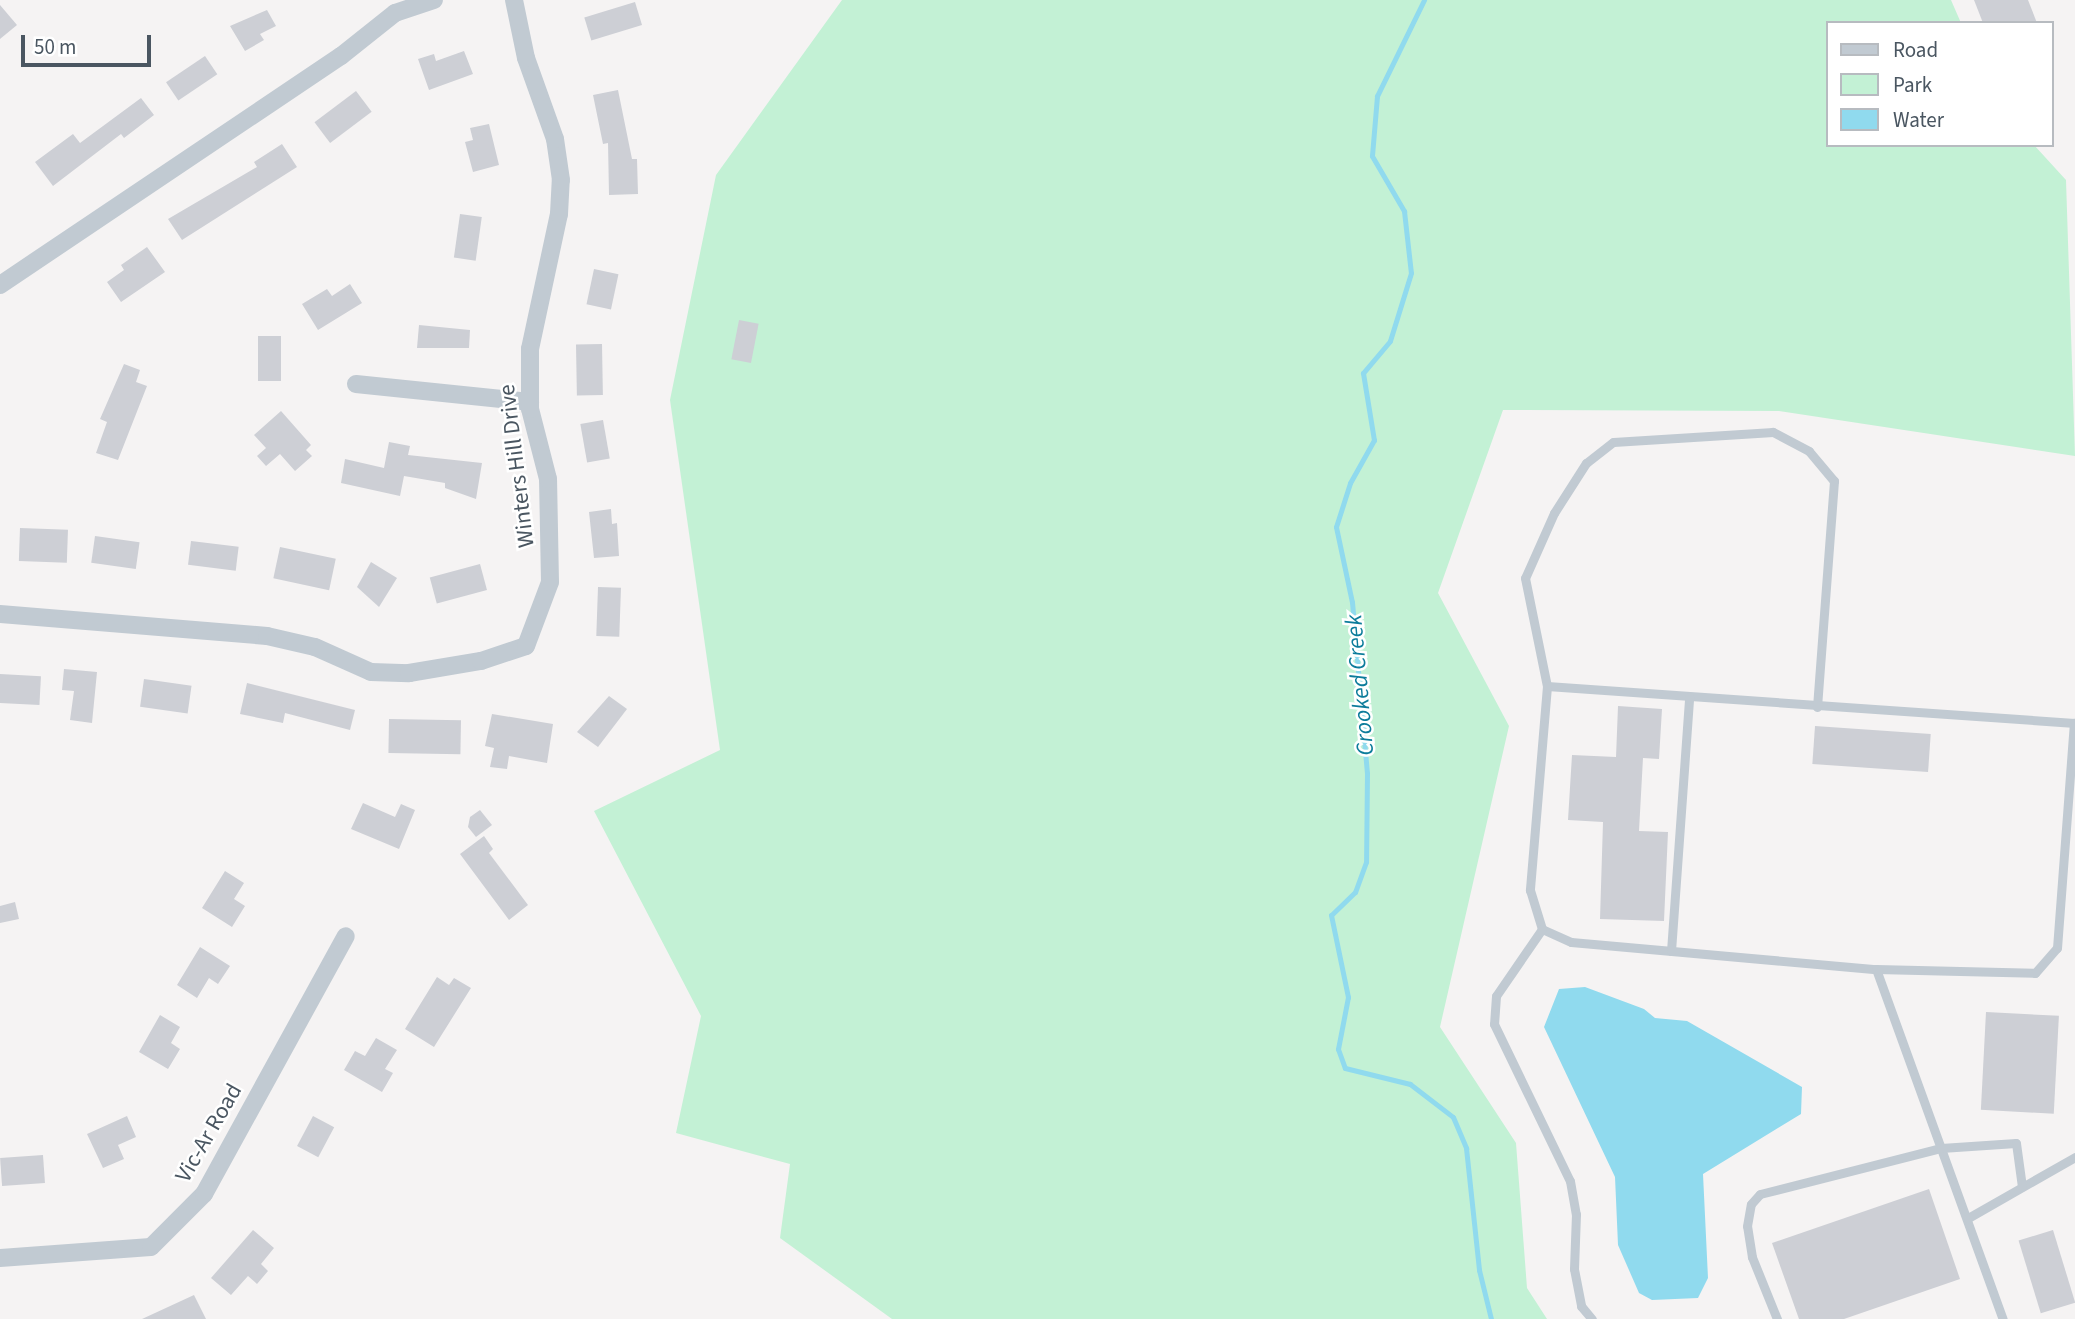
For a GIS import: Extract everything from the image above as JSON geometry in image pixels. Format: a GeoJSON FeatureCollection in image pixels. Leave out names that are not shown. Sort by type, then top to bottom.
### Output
{"type":"FeatureCollection","features":[{"type":"Feature","properties":{"kind":"street"},"geometry":{"type":"LineString","coordinates":[[0,285],[341,56],[395,13],[434,0]]}},
{"type":"Feature","properties":{"kind":"street","name":"Winters Hill Drive"},"geometry":{"type":"LineString","coordinates":[[0,614],[267,636],[315,647],[371,672],[409,673],[457,665],[526,646],[550,582],[552,554],[548,479],[530,402],[535,308],[559,214],[561,180],[555,139],[526,58],[514,0]]}},
{"type":"Feature","properties":{"kind":"street"},"geometry":{"type":"LineString","coordinates":[[356,384],[530,402]]}},
{"type":"Feature","properties":{"kind":"street","name":"Vic-Ar Road"},"geometry":{"type":"LineString","coordinates":[[0,1258],[150,1247],[204,1194],[346,936]]}},
{"type":"Feature","properties":{"kind":"lane"},"geometry":{"type":"LineString","coordinates":[[1547,686],[1817,707],[2074,723],[2057,948],[2035,973],[1876,970],[1571,942],[1542,929],[1530,890],[1547,686],[1525,578],[1553,513],[1586,463],[1613,442],[1773,432],[1809,451],[1834,481],[1817,707]]}},
{"type":"Feature","properties":{"kind":"lane"},"geometry":{"type":"LineString","coordinates":[[1671,951],[1689,697]]}},
{"type":"Feature","properties":{"kind":"lane"},"geometry":{"type":"LineString","coordinates":[[1542,929],[1496,996],[1494,1024],[1570,1181],[1576,1214],[1574,1269],[1581,1306],[1592,1319]]}},
{"type":"Feature","properties":{"kind":"lane"},"geometry":{"type":"LineString","coordinates":[[1876,970],[2003,1319]]}},
{"type":"Feature","properties":{"kind":"lane"},"geometry":{"type":"LineString","coordinates":[[1777,1319],[1752,1257],[1747,1226],[1751,1204],[1760,1194],[1941,1148],[2016,1143],[2022,1187]]}},
{"type":"Feature","properties":{"kind":"lane"},"geometry":{"type":"LineString","coordinates":[[1968,1218],[2075,1157]]}},
{"type":"Feature","properties":{"kind":"green space"},"geometry":{"type":"Polygon","coordinates":[[[842,0],[1951,0],[1960,21],[1826,21],[1826,147],[2036,147],[2066,180],[2075,456],[1779,411],[1503,410],[1438,593],[1509,726],[1440,1027],[1516,1143],[1527,1288],[1547,1319],[892,1319],[780,1238],[790,1164],[676,1133],[701,1016],[594,811],[720,750],[670,400],[716,175],[842,0]]]}},
{"type":"Feature","properties":{"kind":"water"},"geometry":{"type":"Polygon","coordinates":[[[1585,987],[1644,1009],[1655,1018],[1687,1021],[1802,1087],[1801,1114],[1703,1174],[1708,1278],[1698,1298],[1652,1300],[1639,1293],[1618,1245],[1615,1177],[1544,1027],[1559,989],[1585,987]]]}},
{"type":"Feature","properties":{"kind":"building"},"geometry":{"type":"Polygon","coordinates":[[[1974,0],[2028,0],[2036,21],[1982,21],[1974,0]]]}},
{"type":"Feature","properties":{"kind":"building"},"geometry":{"type":"Polygon","coordinates":[[[635,2],[642,25],[591,40],[584,17],[635,2]]]}},
{"type":"Feature","properties":{"kind":"building"},"geometry":{"type":"Polygon","coordinates":[[[0,5],[17,25],[0,39],[0,5]]]}},
{"type":"Feature","properties":{"kind":"building"},"geometry":{"type":"Polygon","coordinates":[[[267,10],[276,26],[260,34],[264,40],[245,51],[230,26],[267,10]]]}},
{"type":"Feature","properties":{"kind":"building"},"geometry":{"type":"Polygon","coordinates":[[[464,51],[473,74],[429,90],[418,59],[434,54],[436,61],[464,51]]]}},
{"type":"Feature","properties":{"kind":"building"},"geometry":{"type":"Polygon","coordinates":[[[205,56],[217,74],[178,101],[166,82],[205,56]]]}},
{"type":"Feature","properties":{"kind":"building"},"geometry":{"type":"Polygon","coordinates":[[[618,90],[632,159],[637,159],[638,194],[609,195],[608,143],[603,144],[593,95],[618,90]]]}},
{"type":"Feature","properties":{"kind":"building"},"geometry":{"type":"Polygon","coordinates":[[[356,91],[372,112],[330,143],[314,122],[356,91]]]}},
{"type":"Feature","properties":{"kind":"building"},"geometry":{"type":"Polygon","coordinates":[[[141,98],[154,115],[124,138],[121,134],[53,186],[35,162],[73,134],[80,143],[141,98]]]}},
{"type":"Feature","properties":{"kind":"building"},"geometry":{"type":"Polygon","coordinates":[[[489,124],[499,165],[473,172],[465,142],[473,140],[470,128],[489,124]]]}},
{"type":"Feature","properties":{"kind":"building"},"geometry":{"type":"Polygon","coordinates":[[[282,144],[297,167],[182,240],[168,219],[257,167],[254,162],[282,144]]]}},
{"type":"Feature","properties":{"kind":"building"},"geometry":{"type":"Polygon","coordinates":[[[460,214],[482,217],[476,261],[454,258],[460,214]]]}},
{"type":"Feature","properties":{"kind":"building"},"geometry":{"type":"Polygon","coordinates":[[[147,247],[165,272],[121,302],[107,282],[124,270],[121,265],[147,247]]]}},
{"type":"Feature","properties":{"kind":"building"},"geometry":{"type":"Polygon","coordinates":[[[594,269],[618,274],[611,309],[587,304],[594,269]]]}},
{"type":"Feature","properties":{"kind":"building"},"geometry":{"type":"Polygon","coordinates":[[[350,284],[362,303],[318,330],[302,304],[327,289],[332,296],[350,284]]]}},
{"type":"Feature","properties":{"kind":"building"},"geometry":{"type":"Polygon","coordinates":[[[739,320],[759,324],[751,363],[731,359],[739,320]]]}},
{"type":"Feature","properties":{"kind":"building"},"geometry":{"type":"Polygon","coordinates":[[[419,325],[470,330],[469,348],[417,348],[419,325]]]}},
{"type":"Feature","properties":{"kind":"building"},"geometry":{"type":"Polygon","coordinates":[[[258,336],[281,336],[281,381],[258,381],[258,336]]]}},
{"type":"Feature","properties":{"kind":"building"},"geometry":{"type":"Polygon","coordinates":[[[576,344],[602,344],[603,395],[577,395],[576,344]]]}},
{"type":"Feature","properties":{"kind":"building"},"geometry":{"type":"Polygon","coordinates":[[[124,364],[140,370],[136,382],[147,386],[118,460],[96,453],[107,422],[100,419],[124,364]]]}},
{"type":"Feature","properties":{"kind":"building"},"geometry":{"type":"Polygon","coordinates":[[[281,411],[311,445],[306,450],[312,456],[295,471],[280,454],[266,466],[257,456],[266,448],[254,435],[281,411]]]}},
{"type":"Feature","properties":{"kind":"building"},"geometry":{"type":"Polygon","coordinates":[[[603,420],[610,458],[587,462],[580,424],[603,420]]]}},
{"type":"Feature","properties":{"kind":"building"},"geometry":{"type":"Polygon","coordinates":[[[389,442],[410,446],[408,455],[482,463],[476,499],[445,488],[445,483],[404,476],[400,496],[341,483],[345,459],[384,468],[389,442]]]}},
{"type":"Feature","properties":{"kind":"building"},"geometry":{"type":"Polygon","coordinates":[[[611,509],[612,524],[617,523],[619,556],[594,558],[589,512],[611,509]]]}},
{"type":"Feature","properties":{"kind":"building"},"geometry":{"type":"Polygon","coordinates":[[[20,528],[68,530],[67,563],[19,561],[20,528]]]}},
{"type":"Feature","properties":{"kind":"building"},"geometry":{"type":"Polygon","coordinates":[[[95,536],[140,542],[136,569],[91,563],[95,536]]]}},
{"type":"Feature","properties":{"kind":"building"},"geometry":{"type":"Polygon","coordinates":[[[191,541],[239,547],[236,571],[188,565],[191,541]]]}},
{"type":"Feature","properties":{"kind":"building"},"geometry":{"type":"Polygon","coordinates":[[[280,547],[336,559],[329,590],[273,578],[280,547]]]}},
{"type":"Feature","properties":{"kind":"building"},"geometry":{"type":"Polygon","coordinates":[[[371,562],[397,578],[379,607],[357,587],[371,562]]]}},
{"type":"Feature","properties":{"kind":"building"},"geometry":{"type":"Polygon","coordinates":[[[480,564],[487,590],[437,604],[430,577],[480,564]]]}},
{"type":"Feature","properties":{"kind":"building"},"geometry":{"type":"Polygon","coordinates":[[[598,587],[621,588],[619,637],[596,636],[598,587]]]}},
{"type":"Feature","properties":{"kind":"building"},"geometry":{"type":"Polygon","coordinates":[[[64,669],[97,672],[92,723],[70,720],[74,691],[62,690],[64,669]]]}},
{"type":"Feature","properties":{"kind":"building"},"geometry":{"type":"Polygon","coordinates":[[[0,674],[41,676],[39,705],[0,703],[0,674]]]}},
{"type":"Feature","properties":{"kind":"building"},"geometry":{"type":"Polygon","coordinates":[[[144,679],[192,686],[188,713],[140,707],[144,679]]]}},
{"type":"Feature","properties":{"kind":"building"},"geometry":{"type":"Polygon","coordinates":[[[247,683],[355,710],[350,730],[285,713],[283,723],[240,714],[247,683]]]}},
{"type":"Feature","properties":{"kind":"building"},"geometry":{"type":"Polygon","coordinates":[[[609,696],[627,709],[598,747],[577,732],[609,696]]]}},
{"type":"Feature","properties":{"kind":"building"},"geometry":{"type":"Polygon","coordinates":[[[1618,706],[1662,709],[1659,759],[1643,758],[1639,831],[1668,832],[1664,921],[1600,919],[1603,822],[1568,820],[1572,755],[1616,757],[1618,706]]]}},
{"type":"Feature","properties":{"kind":"building"},"geometry":{"type":"Polygon","coordinates":[[[492,714],[553,724],[547,763],[509,756],[507,769],[490,767],[494,748],[485,746],[492,714]]]}},
{"type":"Feature","properties":{"kind":"building"},"geometry":{"type":"Polygon","coordinates":[[[389,719],[461,720],[460,754],[388,753],[389,719]]]}},
{"type":"Feature","properties":{"kind":"building"},"geometry":{"type":"Polygon","coordinates":[[[1815,726],[1931,734],[1928,772],[1812,764],[1815,726]]]}},
{"type":"Feature","properties":{"kind":"building"},"geometry":{"type":"Polygon","coordinates":[[[363,803],[395,817],[401,804],[415,810],[399,849],[351,829],[363,803]]]}},
{"type":"Feature","properties":{"kind":"building"},"geometry":{"type":"Polygon","coordinates":[[[480,810],[492,825],[476,837],[468,827],[470,817],[480,810]]]}},
{"type":"Feature","properties":{"kind":"building"},"geometry":{"type":"Polygon","coordinates":[[[484,836],[493,849],[489,853],[528,905],[509,920],[460,854],[484,836]]]}},
{"type":"Feature","properties":{"kind":"building"},"geometry":{"type":"Polygon","coordinates":[[[225,871],[244,883],[234,899],[245,906],[232,927],[202,908],[225,871]]]}},
{"type":"Feature","properties":{"kind":"building"},"geometry":{"type":"Polygon","coordinates":[[[15,902],[19,919],[0,923],[0,906],[15,902]]]}},
{"type":"Feature","properties":{"kind":"building"},"geometry":{"type":"Polygon","coordinates":[[[200,947],[230,966],[218,984],[209,978],[197,998],[177,985],[200,947]]]}},
{"type":"Feature","properties":{"kind":"building"},"geometry":{"type":"Polygon","coordinates":[[[437,977],[449,985],[454,978],[471,988],[434,1047],[405,1029],[437,977]]]}},
{"type":"Feature","properties":{"kind":"building"},"geometry":{"type":"Polygon","coordinates":[[[1986,1012],[2059,1016],[2054,1114],[1981,1110],[1986,1012]]]}},
{"type":"Feature","properties":{"kind":"building"},"geometry":{"type":"Polygon","coordinates":[[[160,1015],[180,1027],[171,1043],[180,1049],[168,1069],[139,1052],[160,1015]]]}},
{"type":"Feature","properties":{"kind":"building"},"geometry":{"type":"Polygon","coordinates":[[[376,1038],[397,1050],[385,1069],[393,1073],[382,1092],[344,1070],[355,1051],[365,1056],[376,1038]]]}},
{"type":"Feature","properties":{"kind":"building"},"geometry":{"type":"Polygon","coordinates":[[[127,1116],[136,1137],[118,1145],[124,1159],[103,1168],[87,1134],[127,1116]]]}},
{"type":"Feature","properties":{"kind":"building"},"geometry":{"type":"Polygon","coordinates":[[[313,1116],[334,1127],[318,1157],[297,1146],[313,1116]]]}},
{"type":"Feature","properties":{"kind":"building"},"geometry":{"type":"Polygon","coordinates":[[[43,1155],[45,1183],[2,1186],[0,1158],[43,1155]]]}},
{"type":"Feature","properties":{"kind":"building"},"geometry":{"type":"Polygon","coordinates":[[[1929,1189],[1960,1279],[1844,1319],[1799,1319],[1772,1243],[1929,1189]]]}},
{"type":"Feature","properties":{"kind":"building"},"geometry":{"type":"Polygon","coordinates":[[[253,1230],[274,1248],[261,1264],[268,1271],[257,1284],[248,1276],[231,1295],[211,1278],[253,1230]]]}},
{"type":"Feature","properties":{"kind":"building"},"geometry":{"type":"Polygon","coordinates":[[[2053,1230],[2075,1303],[2041,1313],[2019,1241],[2053,1230]]]}},
{"type":"Feature","properties":{"kind":"building"},"geometry":{"type":"Polygon","coordinates":[[[194,1295],[206,1319],[142,1319],[194,1295]]]}},
{"type":"Feature","properties":{"kind":"waterway","name":"Crooked Creek"},"geometry":{"type":"LineString","coordinates":[[1424,0],[1377,96],[1372,156],[1404,211],[1411,273],[1390,341],[1363,373],[1374,440],[1350,483],[1336,527],[1352,602],[1367,773],[1366,862],[1355,892],[1331,915],[1348,997],[1338,1049],[1345,1068],[1410,1084],[1453,1117],[1466,1148],[1479,1270],[1491,1319]]}}]}
